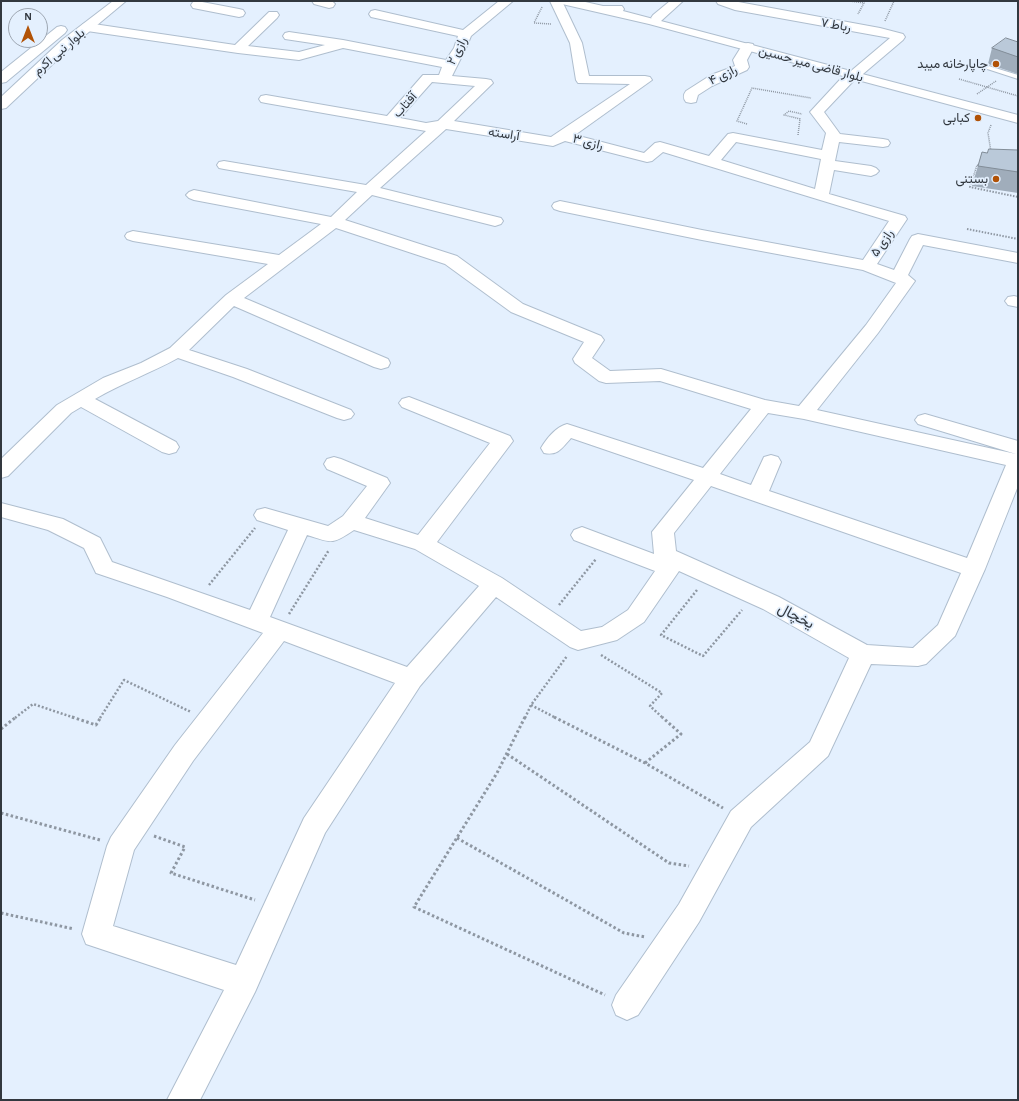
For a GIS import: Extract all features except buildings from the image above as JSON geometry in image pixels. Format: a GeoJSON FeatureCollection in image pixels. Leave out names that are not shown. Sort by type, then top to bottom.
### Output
{"type":"FeatureCollection","features":[{"type":"Feature","properties":{"kind":"street","name":"بلوار نبی اکرم"},"geometry":{"type":"LineString","coordinates":[[1,105],[67,43],[120,1]]}},
{"type":"Feature","properties":{"kind":"street"},"geometry":{"type":"LineString","coordinates":[[222,10],[237,1]]}},
{"type":"Feature","properties":{"kind":"street","name":"رازی ۲"},"geometry":{"type":"LineString","coordinates":[[443,124],[486,82],[444,79],[460,48],[465,34],[507,1]]}},
{"type":"Feature","properties":{"kind":"street","name":"رازی ۳"},"geometry":{"type":"LineString","coordinates":[[556,1],[576,43],[583,80],[645,80],[563,136]]}},
{"type":"Feature","properties":{"kind":"street","name":"بلوار قاضی میر حسین"},"geometry":{"type":"LineString","coordinates":[[566,1],[1018,113]]}},
{"type":"Feature","properties":{"kind":"street"},"geometry":{"type":"LineString","coordinates":[[657,18],[678,1]]}},
{"type":"Feature","properties":{"kind":"street","name":"رباط ۷"},"geometry":{"type":"LineString","coordinates":[[722,1],[735,6],[880,32],[899,37],[855,73]]}},
{"type":"Feature","properties":{"kind":"street"},"geometry":{"type":"LineString","coordinates":[[603,10],[625,8],[628,2]]}},
{"type":"Feature","properties":{"kind":"street","name":"بلوار قاضی میر حسین"},"geometry":{"type":"LineString","coordinates":[[628,2],[644,14],[657,18],[1018,120]]}},
{"type":"Feature","properties":{"kind":"street"},"geometry":{"type":"LineString","coordinates":[[197,5],[239,13]]}},
{"type":"Feature","properties":{"kind":"street"},"geometry":{"type":"LineString","coordinates":[[375,14],[465,34]]}},
{"type":"Feature","properties":{"kind":"street"},"geometry":{"type":"LineString","coordinates":[[238,49],[273,15]]}},
{"type":"Feature","properties":{"kind":"street","name":"بلوار نبی اکرم"},"geometry":{"type":"LineString","coordinates":[[1,79],[71,22]]}},
{"type":"Feature","properties":{"kind":"street"},"geometry":{"type":"LineString","coordinates":[[87,28],[299,56],[343,44]]}},
{"type":"Feature","properties":{"kind":"street"},"geometry":{"type":"LineString","coordinates":[[289,36],[343,44],[450,65]]}},
{"type":"Feature","properties":{"kind":"street","name":"رازی ۴"},"geometry":{"type":"LineString","coordinates":[[691,99],[691,94],[709,82],[726,73],[739,70],[742,67],[740,60],[748,47]]}},
{"type":"Feature","properties":{"kind":"street"},"geometry":{"type":"LineString","coordinates":[[821,196],[833,133],[817,112],[855,73]]}},
{"type":"Feature","properties":{"kind":"street","name":"آفتاب"},"geometry":{"type":"LineString","coordinates":[[390,121],[428,78],[444,79]]}},
{"type":"Feature","properties":{"kind":"street"},"geometry":{"type":"LineString","coordinates":[[266,98],[390,121]]}},
{"type":"Feature","properties":{"kind":"street","name":"آفتاب"},"geometry":{"type":"LineString","coordinates":[[390,121],[426,127],[443,124]]}},
{"type":"Feature","properties":{"kind":"street"},"geometry":{"type":"LineString","coordinates":[[1,471],[64,409],[110,382],[148,367],[176,352],[232,299],[334,222],[443,124]]}},
{"type":"Feature","properties":{"kind":"street","name":"آراسته"},"geometry":{"type":"LineString","coordinates":[[443,124],[553,142],[563,136]]}},
{"type":"Feature","properties":{"kind":"street","name":"رازی ۳"},"geometry":{"type":"LineString","coordinates":[[563,136],[647,158],[660,146],[821,196]]}},
{"type":"Feature","properties":{"kind":"street"},"geometry":{"type":"LineString","coordinates":[[712,162],[733,137],[870,171]]}},
{"type":"Feature","properties":{"kind":"street"},"geometry":{"type":"LineString","coordinates":[[832,137],[883,144]]}},
{"type":"Feature","properties":{"kind":"street"},"geometry":{"type":"LineString","coordinates":[[224,165],[370,190],[495,221]]}},
{"type":"Feature","properties":{"kind":"street"},"geometry":{"type":"LineString","coordinates":[[194,196],[334,222],[451,260],[518,308],[596,340],[582,359],[606,377],[661,375],[763,406],[1018,456]]}},
{"type":"Feature","properties":{"kind":"street","name":"رازی ۵"},"geometry":{"type":"LineString","coordinates":[[821,196],[899,219],[867,266],[899,277],[918,240],[1018,258]]}},
{"type":"Feature","properties":{"kind":"street"},"geometry":{"type":"LineString","coordinates":[[560,206],[702,235],[867,266]]}},
{"type":"Feature","properties":{"kind":"street"},"geometry":{"type":"LineString","coordinates":[[133,236],[282,261]]}},
{"type":"Feature","properties":{"kind":"street"},"geometry":{"type":"LineString","coordinates":[[804,413],[872,329],[906,282],[899,277]]}},
{"type":"Feature","properties":{"kind":"street"},"geometry":{"type":"LineString","coordinates":[[232,299],[381,363]]}},
{"type":"Feature","properties":{"kind":"street"},"geometry":{"type":"LineString","coordinates":[[176,352],[208,361],[255,378],[344,414]]}},
{"type":"Feature","properties":{"kind":"street"},"geometry":{"type":"LineString","coordinates":[[80,399],[169,447]]}},
{"type":"Feature","properties":{"kind":"street"},"geometry":{"type":"LineString","coordinates":[[409,403],[503,441],[423,544]]}},
{"type":"Feature","properties":{"kind":"street","name":"یخچال"},"geometry":{"type":"LineString","coordinates":[[763,406],[663,532],[665,555],[672,564],[709,576],[755,596],[818,627],[863,654],[918,657],[947,630],[974,569],[1018,456]]}},
{"type":"Feature","properties":{"kind":"street"},"geometry":{"type":"LineString","coordinates":[[924,420],[1018,456]]}},
{"type":"Feature","properties":{"kind":"street"},"geometry":{"type":"LineString","coordinates":[[552,448],[567,430],[974,569]]}},
{"type":"Feature","properties":{"kind":"street"},"geometry":{"type":"LineString","coordinates":[[757,494],[771,462]]}},
{"type":"Feature","properties":{"kind":"street"},"geometry":{"type":"LineString","coordinates":[[265,515],[331,535],[349,523],[380,483],[334,464]]}},
{"type":"Feature","properties":{"kind":"street"},"geometry":{"type":"LineString","coordinates":[[1,510],[55,524],[92,543],[104,567],[198,600],[410,679]]}},
{"type":"Feature","properties":{"kind":"street"},"geometry":{"type":"LineString","coordinates":[[349,523],[423,544],[494,584],[578,641],[609,634],[636,616],[672,564],[582,535]]}},
{"type":"Feature","properties":{"kind":"street"},"geometry":{"type":"LineString","coordinates":[[244,982],[96,934],[127,837],[184,753],[209,720],[267,626],[301,526]]}},
{"type":"Feature","properties":{"kind":"street"},"geometry":{"type":"LineString","coordinates":[[183,1100],[244,982],[314,826],[410,679],[494,584]]}},
{"type":"Feature","properties":{"kind":"street"},"geometry":{"type":"LineString","coordinates":[[627,1005],[690,913],[741,819],[819,749],[863,654]]}},
{"type":"Feature","properties":{"kind":"lane"},"geometry":{"type":"LineString","coordinates":[[977,64],[1018,77]]}},
{"type":"Feature","properties":{"kind":"path"},"geometry":{"type":"LineString","coordinates":[[850,1],[864,3],[852,27]]}},
{"type":"Feature","properties":{"kind":"path"},"geometry":{"type":"LineString","coordinates":[[880,32],[894,1]]}},
{"type":"Feature","properties":{"kind":"path"},"geometry":{"type":"LineString","coordinates":[[959,79],[1018,96]]}},
{"type":"Feature","properties":{"kind":"path"},"geometry":{"type":"LineString","coordinates":[[974,97],[997,81]]}},
{"type":"Feature","properties":{"kind":"path"},"geometry":{"type":"LineString","coordinates":[[752,125],[737,121],[752,88],[827,101]]}},
{"type":"Feature","properties":{"kind":"path"},"geometry":{"type":"LineString","coordinates":[[798,136],[800,119],[784,115],[789,111],[821,118]]}},
{"type":"Feature","properties":{"kind":"path"},"geometry":{"type":"LineString","coordinates":[[993,158],[988,133],[995,113]]}},
{"type":"Feature","properties":{"kind":"path"},"geometry":{"type":"LineString","coordinates":[[984,166],[977,165],[970,187],[1018,197]]}},
{"type":"Feature","properties":{"kind":"path"},"geometry":{"type":"LineString","coordinates":[[967,229],[1018,240]]}},
{"type":"Feature","properties":{"kind":"path"},"geometry":{"type":"LineString","coordinates":[[198,600],[265,515]]}},
{"type":"Feature","properties":{"kind":"path"},"geometry":{"type":"LineString","coordinates":[[267,626],[349,523]]}},
{"type":"Feature","properties":{"kind":"path"},"geometry":{"type":"LineString","coordinates":[[547,619],[607,544]]}},
{"type":"Feature","properties":{"kind":"path"},"geometry":{"type":"LineString","coordinates":[[709,576],[661,635],[703,656],[755,596]]}},
{"type":"Feature","properties":{"kind":"path"},"geometry":{"type":"LineString","coordinates":[[627,1005],[414,907],[497,773],[531,705],[578,641],[662,693],[650,706],[681,734],[645,763]]}},
{"type":"Feature","properties":{"kind":"path"},"geometry":{"type":"LineString","coordinates":[[1,729],[33,704],[96,725],[124,680],[209,720]]}},
{"type":"Feature","properties":{"kind":"path"},"geometry":{"type":"LineString","coordinates":[[531,705],[645,763],[741,819]]}},
{"type":"Feature","properties":{"kind":"path"},"geometry":{"type":"LineString","coordinates":[[507,754],[669,863],[713,871]]}},
{"type":"Feature","properties":{"kind":"path"},"geometry":{"type":"LineString","coordinates":[[1,813],[185,848],[171,873],[278,908]]}},
{"type":"Feature","properties":{"kind":"path"},"geometry":{"type":"LineString","coordinates":[[457,838],[624,933],[671,941]]}},
{"type":"Feature","properties":{"kind":"path"},"geometry":{"type":"LineString","coordinates":[[1,913],[96,934]]}},
{"type":"Feature","properties":{"kind":"place","name":"چاپارخانه میبد"},"geometry":{"type":"Point","coordinates":[996,64]}},
{"type":"Feature","properties":{"kind":"place","name":"کبابی"},"geometry":{"type":"Point","coordinates":[978,118]}},
{"type":"Feature","properties":{"kind":"place","name":"بستنی"},"geometry":{"type":"Point","coordinates":[996,179]}}]}
